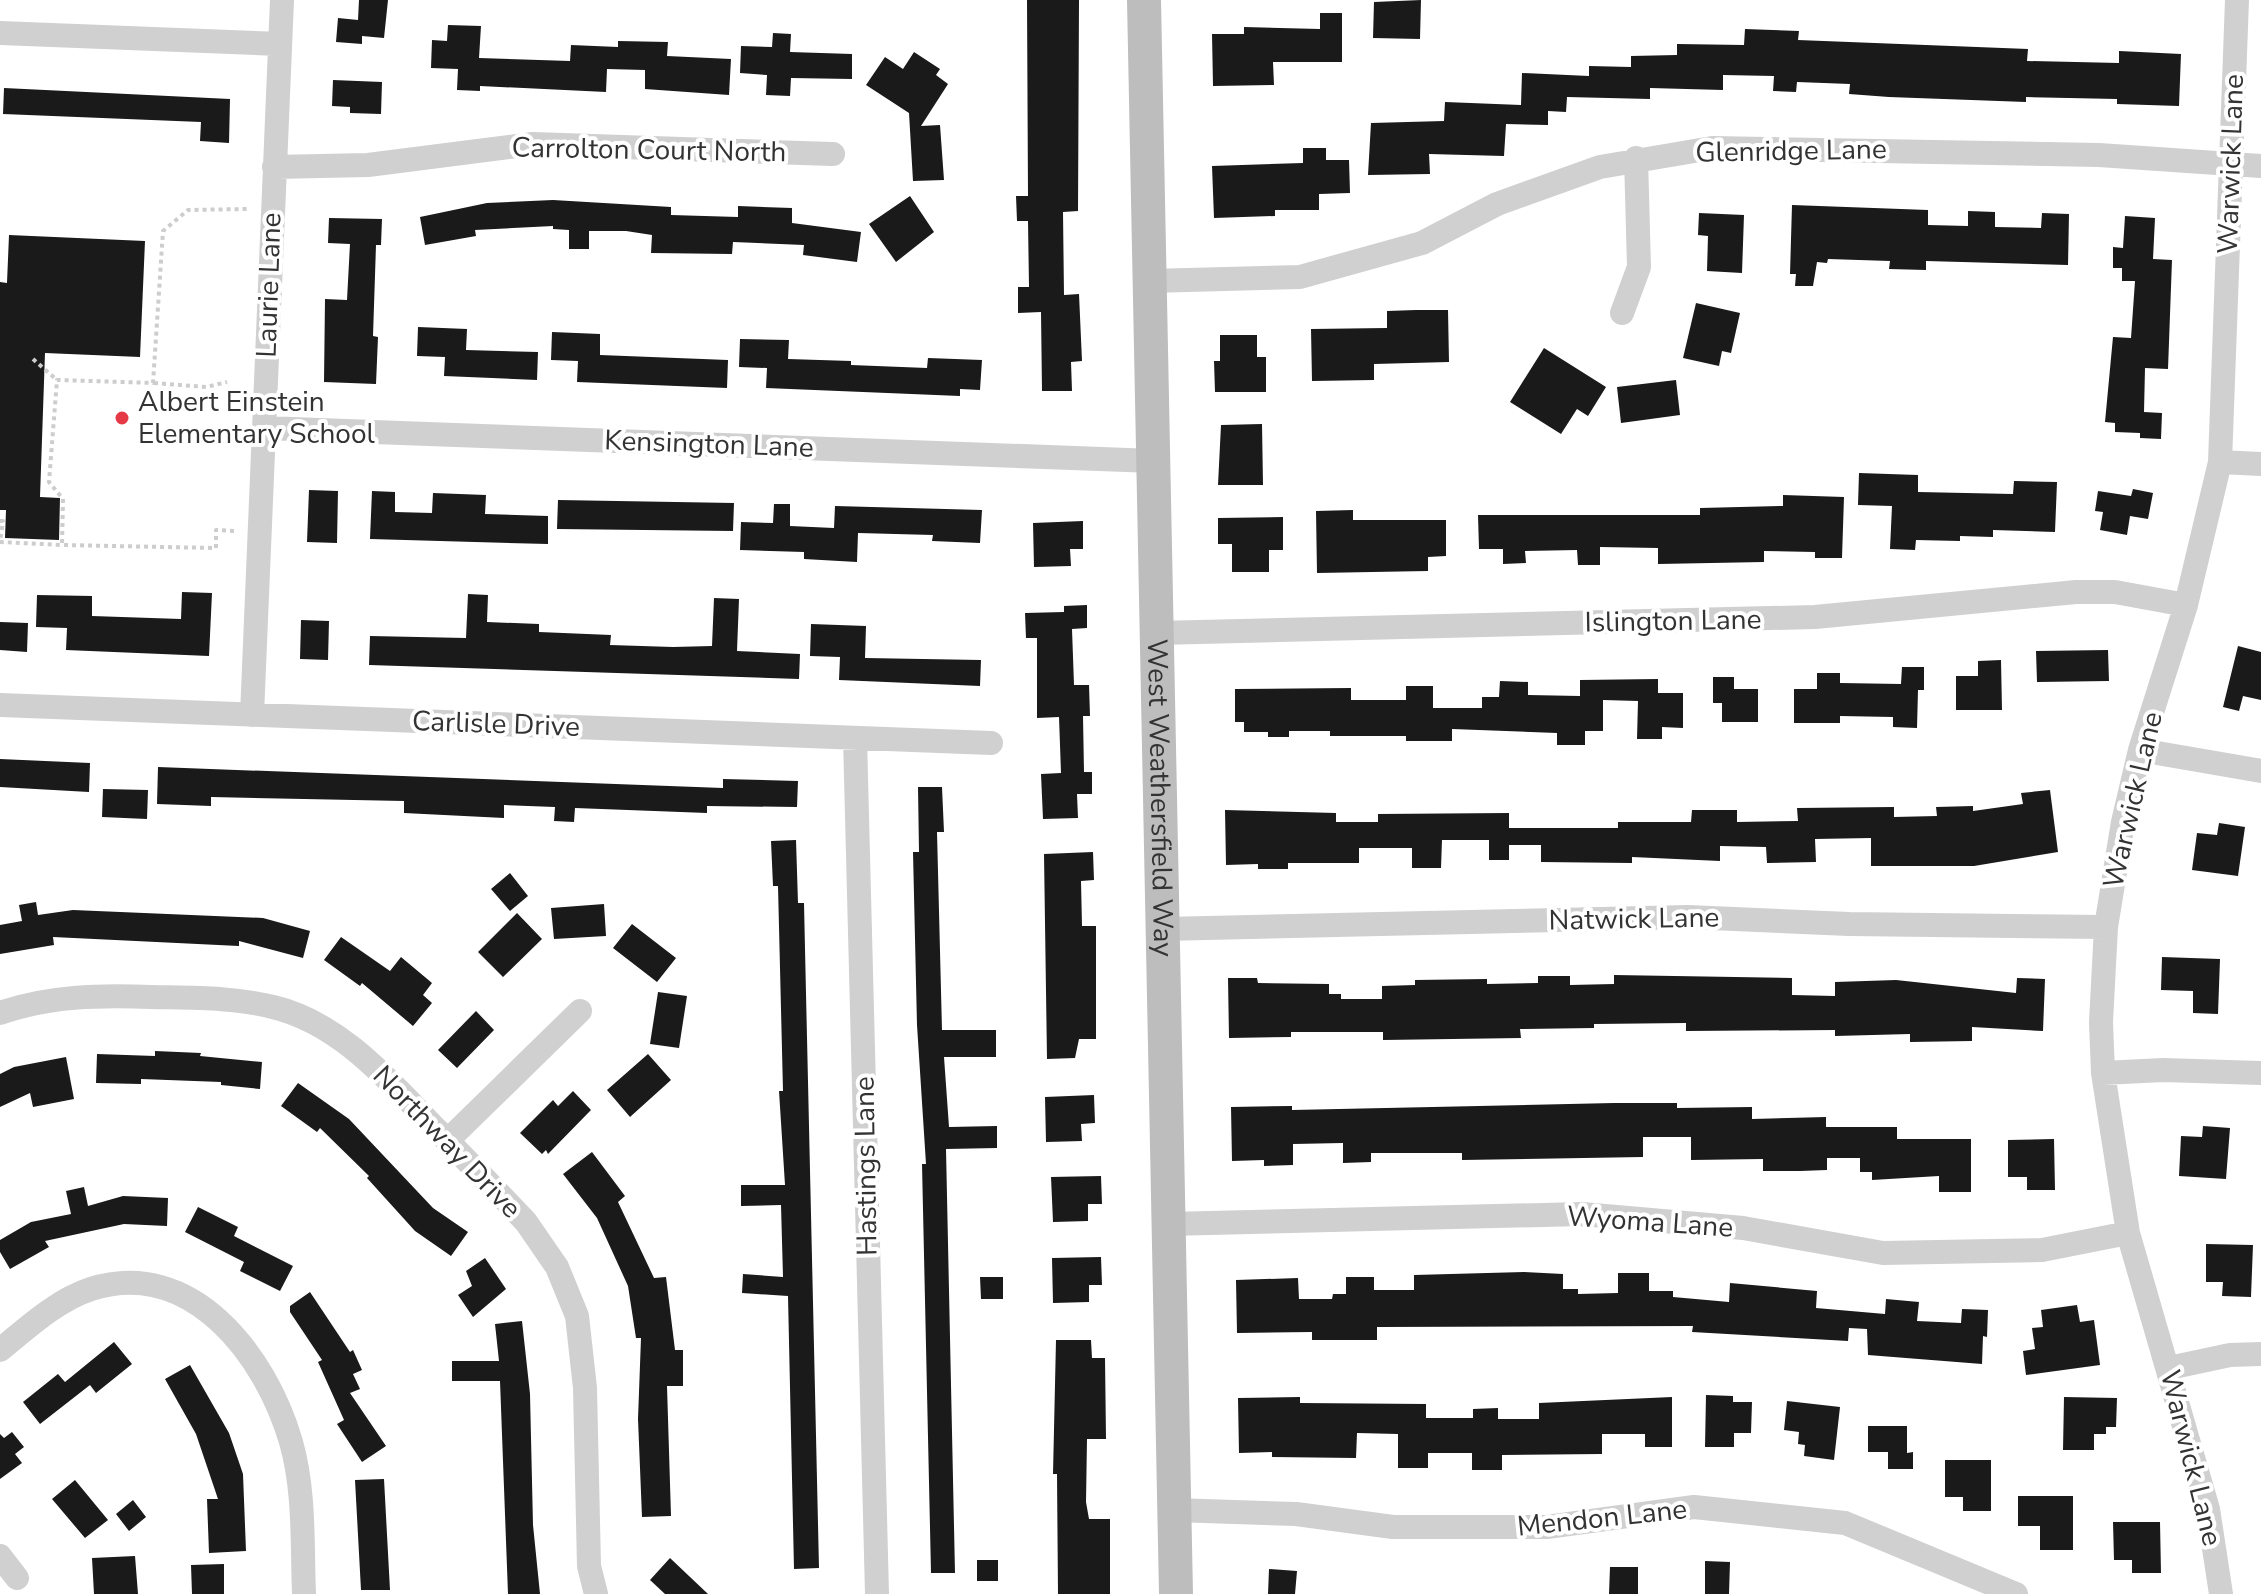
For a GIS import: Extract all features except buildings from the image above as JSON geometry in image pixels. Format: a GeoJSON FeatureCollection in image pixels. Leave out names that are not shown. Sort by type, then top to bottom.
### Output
{"type":"FeatureCollection","features":[{"type":"Feature","properties":{"kind":"street","name":"Laurie Lane"},"geometry":{"type":"LineString","coordinates":[[252,715],[282,0]]}},
{"type":"Feature","properties":{"kind":"street","name":"West Weathersfield Way"},"geometry":{"type":"LineString","coordinates":[[1144,0],[1176,1594]]}},
{"type":"Feature","properties":{"kind":"street","name":"Warwick Lane"},"geometry":{"type":"LineString","coordinates":[[2221,1594],[2208,1509],[2128,1233],[2103,1073],[2101,1022],[2106,927],[2123,822],[2140,750],[2186,605],[2220,462],[2237,0]]}},
{"type":"Feature","properties":{"kind":"street"},"geometry":{"type":"LineString","coordinates":[[0,33],[280,44]]}},
{"type":"Feature","properties":{"kind":"street","name":"Carrolton Court North"},"geometry":{"type":"LineString","coordinates":[[274,167],[368,165],[533,144],[833,154]]}},
{"type":"Feature","properties":{"kind":"street","name":"Glenridge Lane"},"geometry":{"type":"LineString","coordinates":[[1150,281],[1300,277],[1422,243],[1497,204],[1600,167],[1636,158],[1712,148],[1762,146],[2099,155],[2261,166]]}},
{"type":"Feature","properties":{"kind":"street"},"geometry":{"type":"LineString","coordinates":[[1622,313],[1639,267],[1636,158]]}},
{"type":"Feature","properties":{"kind":"street","name":"Kensington Lane"},"geometry":{"type":"LineString","coordinates":[[265,428],[1154,461]]}},
{"type":"Feature","properties":{"kind":"street"},"geometry":{"type":"LineString","coordinates":[[2220,462],[2261,464]]}},
{"type":"Feature","properties":{"kind":"street","name":"Islington Lane"},"geometry":{"type":"LineString","coordinates":[[1157,633],[1815,617],[2076,592],[2115,592],[2186,605]]}},
{"type":"Feature","properties":{"kind":"street","name":"Carlisle Drive"},"geometry":{"type":"LineString","coordinates":[[0,705],[991,743]]}},
{"type":"Feature","properties":{"kind":"street","name":"Hastings Lane"},"geometry":{"type":"LineString","coordinates":[[855,738],[877,1594]]}},
{"type":"Feature","properties":{"kind":"street"},"geometry":{"type":"LineString","coordinates":[[2140,750],[2261,771]]}},
{"type":"Feature","properties":{"kind":"street","name":"Natwick Lane"},"geometry":{"type":"LineString","coordinates":[[1163,929],[1688,917],[1849,924],[2106,927]]}},
{"type":"Feature","properties":{"kind":"street","name":"Northway Drive"},"geometry":{"type":"LineString","coordinates":[[0,1013],[54,1000],[120,996],[218,999],[274,1007],[310,1021],[346,1043],[447,1141],[545,1246],[573,1300],[582,1348],[589,1566],[596,1594]]}},
{"type":"Feature","properties":{"kind":"street"},"geometry":{"type":"LineString","coordinates":[[447,1141],[580,1011]]}},
{"type":"Feature","properties":{"kind":"street"},"geometry":{"type":"LineString","coordinates":[[2103,1073],[2163,1070],[2261,1073]]}},
{"type":"Feature","properties":{"kind":"street","name":"Wyoma Lane"},"geometry":{"type":"LineString","coordinates":[[1168,1224],[1582,1214],[1743,1228],[1883,1253],[2042,1250],[2128,1233]]}},
{"type":"Feature","properties":{"kind":"street"},"geometry":{"type":"LineString","coordinates":[[0,1350],[76,1295],[101,1287],[145,1283],[166,1288],[209,1310],[251,1360],[277,1406],[291,1443],[300,1493],[304,1594]]}},
{"type":"Feature","properties":{"kind":"street"},"geometry":{"type":"LineString","coordinates":[[2169,1368],[2230,1355],[2261,1354]]}},
{"type":"Feature","properties":{"kind":"street","name":"Mendon Lane"},"geometry":{"type":"LineString","coordinates":[[1174,1510],[1296,1514],[1393,1527],[1547,1527],[1694,1507],[1845,1523],[2016,1594]]}},
{"type":"Feature","properties":{"kind":"street"},"geometry":{"type":"LineString","coordinates":[[0,1556],[17,1578]]}},
{"type":"Feature","properties":{"kind":"path"},"geometry":{"type":"LineString","coordinates":[[153,383],[163,231],[188,210],[247,209]]}},
{"type":"Feature","properties":{"kind":"path"},"geometry":{"type":"LineString","coordinates":[[33,359],[57,380],[206,387],[227,382]]}},
{"type":"Feature","properties":{"kind":"path"},"geometry":{"type":"LineString","coordinates":[[57,380],[49,482],[63,499],[62,545]]}},
{"type":"Feature","properties":{"kind":"path"},"geometry":{"type":"LineString","coordinates":[[0,521],[3,521],[0,542],[62,545],[216,548],[216,530],[234,531]]}},
{"type":"Feature","properties":{"kind":"place","name":"Albert Einstein Elementary School"},"geometry":{"type":"Point","coordinates":[122,418]}}]}
